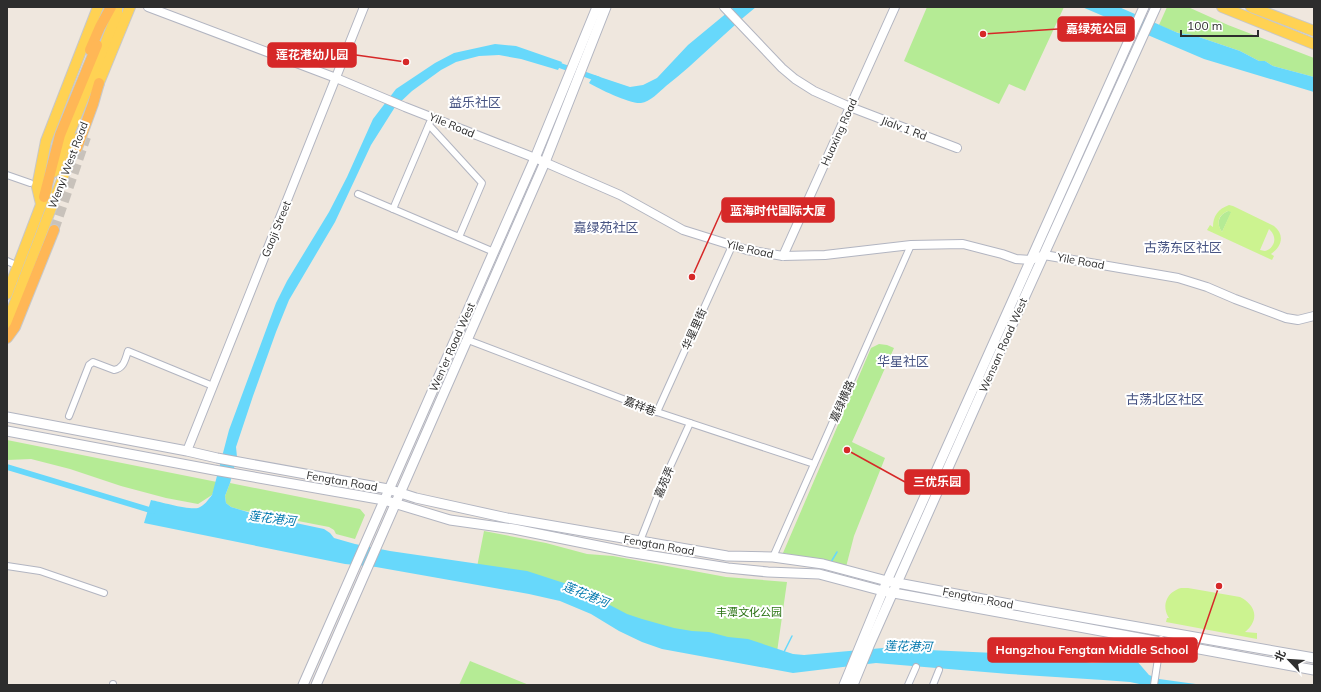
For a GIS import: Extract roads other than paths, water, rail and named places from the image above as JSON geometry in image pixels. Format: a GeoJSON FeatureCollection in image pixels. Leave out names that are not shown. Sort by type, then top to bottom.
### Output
{"type":"FeatureCollection","features":[{"type":"Feature","properties":{"kind":"highway"},"geometry":{"type":"LineString","coordinates":[[57,133],[100,27],[111,7]]}},
{"type":"Feature","properties":{"kind":"highway"},"geometry":{"type":"LineString","coordinates":[[43,201],[60,135],[97,45]]}},
{"type":"Feature","properties":{"kind":"highway"},"geometry":{"type":"LineString","coordinates":[[76,148],[99,84]]}},
{"type":"Feature","properties":{"kind":"highway"},"geometry":{"type":"LineString","coordinates":[[7,338],[15,327],[54,230]]}},
{"type":"Feature","properties":{"kind":"main road"},"geometry":{"type":"LineString","coordinates":[[43,201],[37,186],[46,141],[98,7]]}},
{"type":"Feature","properties":{"kind":"main road","name":"Wenyi West Road"},"geometry":{"type":"LineString","coordinates":[[7,294],[117,14],[117,7]]}},
{"type":"Feature","properties":{"kind":"main road","name":"Wenyi West Road"},"geometry":{"type":"LineString","coordinates":[[7,323],[130,7]]}},
{"type":"Feature","properties":{"kind":"main road","name":"Wen'er Road West"},"geometry":{"type":"LineString","coordinates":[[316,685],[545,162],[575,85],[582,54],[597,7]]}},
{"type":"Feature","properties":{"kind":"main road","name":"Wen'er Road West"},"geometry":{"type":"LineString","coordinates":[[303,685],[535,158],[566,81],[582,54],[606,7]]}},
{"type":"Feature","properties":{"kind":"main road"},"geometry":{"type":"LineString","coordinates":[[1222,7],[1314,44]]}},
{"type":"Feature","properties":{"kind":"main road"},"geometry":{"type":"LineString","coordinates":[[1251,7],[1314,31]]}},
{"type":"Feature","properties":{"kind":"main road","name":"Wensan Road West"},"geometry":{"type":"LineString","coordinates":[[853,685],[854,673],[887,581],[1143,8]]}},
{"type":"Feature","properties":{"kind":"main road","name":"Wensan Road West"},"geometry":{"type":"LineString","coordinates":[[864,646],[893,593],[1154,10]]}},
{"type":"Feature","properties":{"kind":"main road","name":"Fengtan Road"},"geometry":{"type":"LineString","coordinates":[[7,417],[388,489],[416,498],[457,508],[727,556],[773,557],[823,564],[897,583],[1314,658]]}},
{"type":"Feature","properties":{"kind":"main road","name":"Fengtan Road"},"geometry":{"type":"LineString","coordinates":[[7,431],[384,500],[450,520],[514,529],[628,552],[728,568],[833,576],[893,593],[1314,670]]}},
{"type":"Feature","properties":{"kind":"main road","name":"Wensan Road West"},"geometry":{"type":"LineString","coordinates":[[844,685],[854,673]]}},
{"type":"Feature","properties":{"kind":"street","name":"Yile Road"},"geometry":{"type":"LineString","coordinates":[[148,7],[336,78],[405,107],[431,121],[545,162],[620,194],[683,230],[747,250],[783,256],[825,255],[911,245],[962,244],[1016,259],[1031,260],[1044,255],[1178,278],[1207,287],[1286,318],[1298,320],[1314,316]]}},
{"type":"Feature","properties":{"kind":"street","name":"Gaoji Street"},"geometry":{"type":"LineString","coordinates":[[187,451],[364,7]]}},
{"type":"Feature","properties":{"kind":"street","name":"Huaxing Road"},"geometry":{"type":"LineString","coordinates":[[783,256],[895,7]]}},
{"type":"Feature","properties":{"kind":"street","name":"Jialv 1 Rd"},"geometry":{"type":"LineString","coordinates":[[726,9],[795,79],[814,91],[850,107],[957,148]]}},
{"type":"Feature","properties":{"kind":"street"},"geometry":{"type":"LineString","coordinates":[[393,209],[431,121],[482,183],[459,238]]}},
{"type":"Feature","properties":{"kind":"street"},"geometry":{"type":"LineString","coordinates":[[7,175],[30,183]]}},
{"type":"Feature","properties":{"kind":"street"},"geometry":{"type":"LineString","coordinates":[[358,194],[494,252]]}},
{"type":"Feature","properties":{"kind":"street","name":"嘉绿横路"},"geometry":{"type":"LineString","coordinates":[[773,557],[911,245]]}},
{"type":"Feature","properties":{"kind":"street","name":"华星里街"},"geometry":{"type":"LineString","coordinates":[[657,412],[732,246]]}},
{"type":"Feature","properties":{"kind":"street"},"geometry":{"type":"LineString","coordinates":[[7,261],[18,266]]}},
{"type":"Feature","properties":{"kind":"street","name":"嘉祥巷"},"geometry":{"type":"LineString","coordinates":[[468,340],[657,412],[814,464]]}},
{"type":"Feature","properties":{"kind":"street"},"geometry":{"type":"LineString","coordinates":[[69,416],[89,365],[93,362],[114,370],[118,370],[122,367],[128,351],[213,386]]}},
{"type":"Feature","properties":{"kind":"street","name":"嘉苑弄"},"geometry":{"type":"LineString","coordinates":[[640,541],[664,480],[690,423]]}},
{"type":"Feature","properties":{"kind":"street"},"geometry":{"type":"LineString","coordinates":[[7,566],[40,571],[104,593]]}},
{"type":"Feature","properties":{"kind":"street"},"geometry":{"type":"LineString","coordinates":[[1154,685],[1162,631]]}},
{"type":"Feature","properties":{"kind":"street"},"geometry":{"type":"LineString","coordinates":[[908,685],[916,667]]}},
{"type":"Feature","properties":{"kind":"street"},"geometry":{"type":"LineString","coordinates":[[933,685],[939,670]]}},
{"type":"Feature","properties":{"kind":"water"},"geometry":{"type":"Polygon","coordinates":[[[734,7],[756,7],[689,67],[648,101],[636,103],[622,99],[589,83],[594,75],[630,87],[643,85],[657,78],[688,45],[734,7]]]}},
{"type":"Feature","properties":{"kind":"water"},"geometry":{"type":"Polygon","coordinates":[[[1082,7],[1119,7],[1178,33],[1193,35],[1240,51],[1259,61],[1265,61],[1273,66],[1314,77],[1314,92],[1204,59],[1082,7]]]}},
{"type":"Feature","properties":{"kind":"water"},"geometry":{"type":"Polygon","coordinates":[[[495,44],[516,46],[562,62],[558,70],[521,59],[499,55],[479,56],[456,62],[441,70],[412,91],[395,107],[371,145],[335,222],[289,300],[276,332],[236,447],[237,457],[225,496],[226,503],[231,507],[258,515],[324,529],[334,538],[355,544],[390,551],[527,571],[567,584],[627,614],[642,619],[674,628],[748,639],[793,654],[804,655],[883,648],[1042,655],[1092,663],[1136,660],[1149,675],[1159,679],[1203,685],[1144,685],[1130,682],[876,663],[793,673],[662,649],[642,642],[619,631],[591,614],[560,601],[529,594],[376,567],[345,564],[144,523],[151,500],[181,507],[198,508],[212,495],[229,430],[276,303],[287,281],[329,212],[347,177],[373,119],[396,89],[435,63],[454,53],[495,44]]]}},
{"type":"Feature","properties":{"kind":"waterway"},"geometry":{"type":"LineString","coordinates":[[553,63],[598,79]]}},
{"type":"Feature","properties":{"kind":"waterway","name":"莲花港河"},"geometry":{"type":"LineString","coordinates":[[7,467],[153,511]]}},
{"type":"Feature","properties":{"kind":"waterway"},"geometry":{"type":"LineString","coordinates":[[831,562],[837,552]]}},
{"type":"Feature","properties":{"kind":"waterway"},"geometry":{"type":"LineString","coordinates":[[784,652],[792,636]]}},
{"type":"Feature","properties":{"kind":"tunnel"},"geometry":{"type":"LineString","coordinates":[[72,145],[89,102]]}},
{"type":"Feature","properties":{"kind":"tunnel"},"geometry":{"type":"LineString","coordinates":[[43,169],[56,135]]}},
{"type":"Feature","properties":{"kind":"tunnel"},"geometry":{"type":"LineString","coordinates":[[54,230],[86,137]]}},
{"type":"Feature","properties":{"kind":"place","name":"嘉绿苑公园"},"geometry":{"type":"Point","coordinates":[983,34]}},
{"type":"Feature","properties":{"kind":"place","name":"莲花港幼儿园"},"geometry":{"type":"Point","coordinates":[406,62]}},
{"type":"Feature","properties":{"kind":"place","name":"蓝海时代国际大厦"},"geometry":{"type":"Point","coordinates":[692,277]}},
{"type":"Feature","properties":{"kind":"place","name":"三优乐园"},"geometry":{"type":"Point","coordinates":[847,450]}},
{"type":"Feature","properties":{"kind":"place","name":"Hangzhou Fengtan Middle School"},"geometry":{"type":"Point","coordinates":[1219,586]}},
{"type":"Feature","properties":{"kind":"district","name":"益乐社区"},"geometry":{"type":"Point","coordinates":[475,102]}},
{"type":"Feature","properties":{"kind":"district","name":"嘉绿苑社区"},"geometry":{"type":"Point","coordinates":[606,227]}},
{"type":"Feature","properties":{"kind":"district","name":"古荡东区社区"},"geometry":{"type":"Point","coordinates":[1183,247]}},
{"type":"Feature","properties":{"kind":"district","name":"华星社区"},"geometry":{"type":"Point","coordinates":[903,361]}},
{"type":"Feature","properties":{"kind":"district","name":"古荡北区社区"},"geometry":{"type":"Point","coordinates":[1165,399]}},
{"type":"Feature","properties":{"kind":"park label","name":"丰潭文化公园"},"geometry":{"type":"Point","coordinates":[749,612]}}]}
